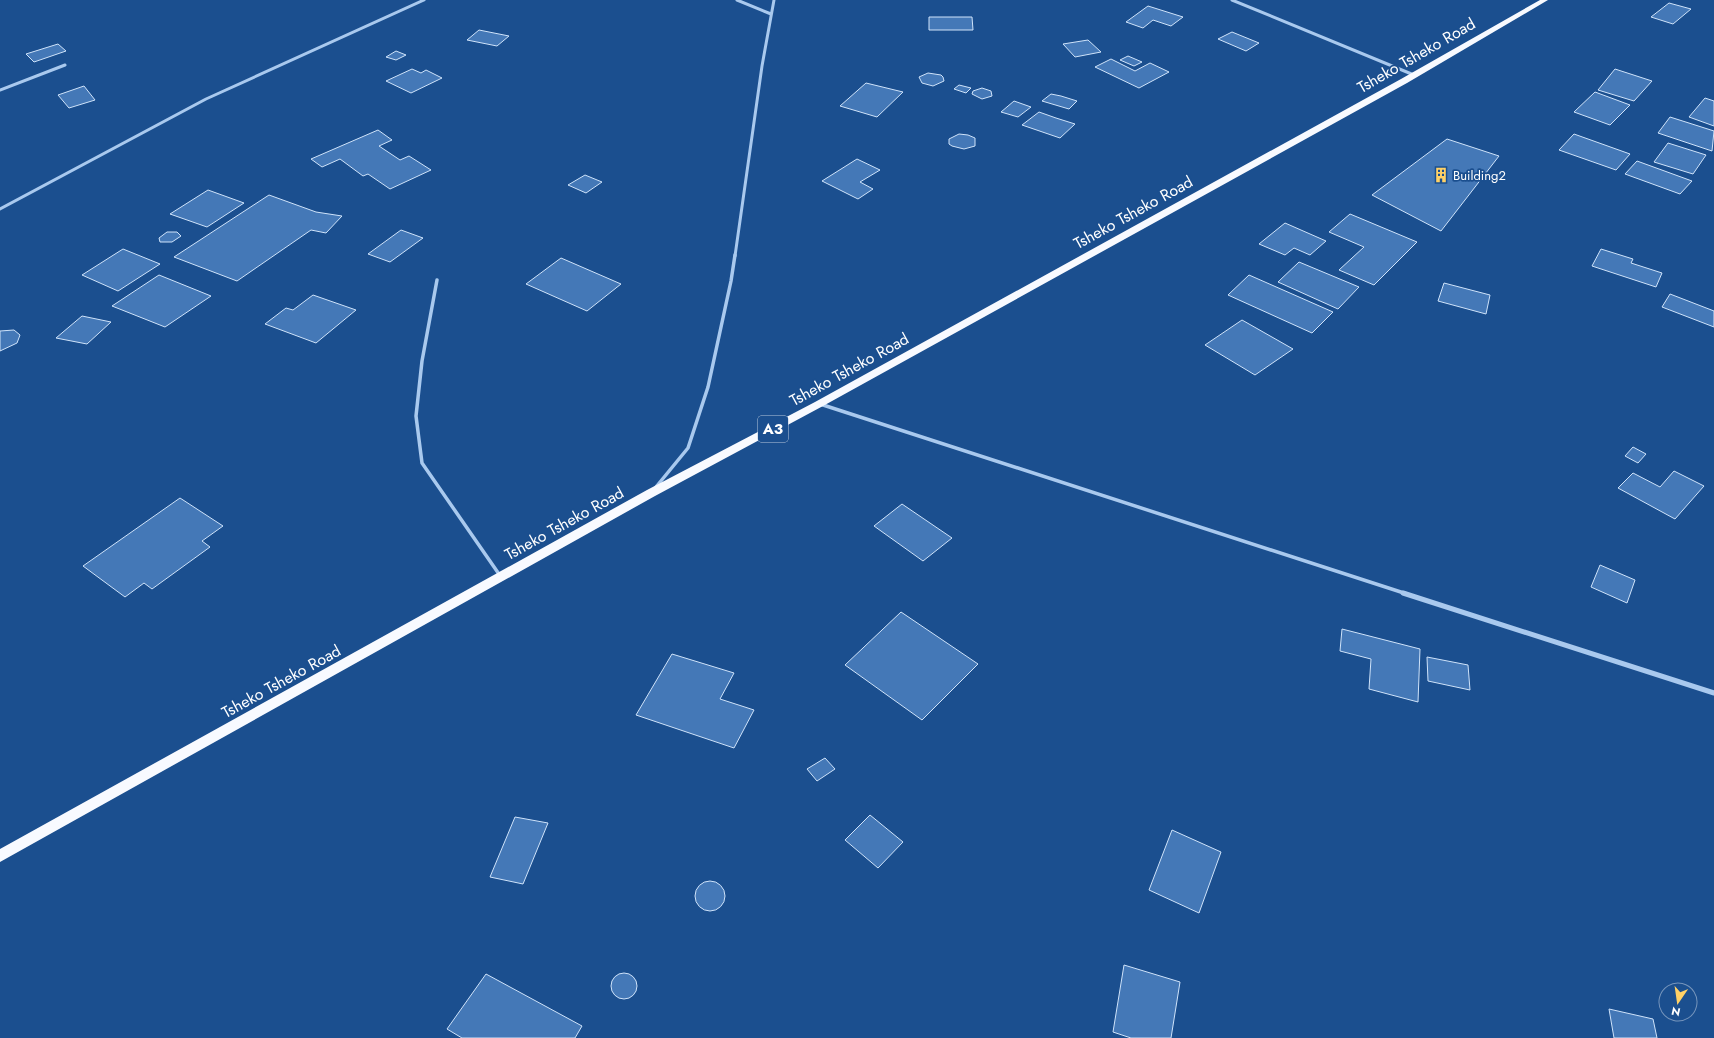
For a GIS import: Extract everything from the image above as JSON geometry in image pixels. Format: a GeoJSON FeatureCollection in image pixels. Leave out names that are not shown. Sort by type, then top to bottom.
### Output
{"type":"FeatureCollection","features":[{"type":"Feature","properties":{"kind":"highway","name":"Tsheko Tsheko Road"},"geometry":{"type":"LineString","coordinates":[[0,856],[651,493],[819,404],[1545,0]]}},
{"type":"Feature","properties":{"kind":"street"},"geometry":{"type":"LineString","coordinates":[[0,209],[206,99],[424,0]]}},
{"type":"Feature","properties":{"kind":"street"},"geometry":{"type":"LineString","coordinates":[[737,0],[771,14]]}},
{"type":"Feature","properties":{"kind":"street"},"geometry":{"type":"LineString","coordinates":[[651,493],[688,448],[708,387],[731,281],[760,82],[774,0]]}},
{"type":"Feature","properties":{"kind":"street"},"geometry":{"type":"LineString","coordinates":[[1232,0],[1414,74]]}},
{"type":"Feature","properties":{"kind":"street"},"geometry":{"type":"LineString","coordinates":[[0,90],[65,65]]}},
{"type":"Feature","properties":{"kind":"street"},"geometry":{"type":"LineString","coordinates":[[437,280],[422,361],[416,416],[422,463],[501,577]]}},
{"type":"Feature","properties":{"kind":"street"},"geometry":{"type":"LineString","coordinates":[[819,404],[1714,692]]}},
{"type":"Feature","properties":{"kind":"building"},"geometry":{"type":"Polygon","coordinates":[[[1669,3],[1691,9],[1673,24],[1651,17],[1669,3]]]}},
{"type":"Feature","properties":{"kind":"building"},"geometry":{"type":"Polygon","coordinates":[[[1148,6],[1183,17],[1171,26],[1153,20],[1143,28],[1126,22],[1148,6]]]}},
{"type":"Feature","properties":{"kind":"building"},"geometry":{"type":"Polygon","coordinates":[[[929,17],[972,17],[973,30],[929,30],[929,17]]]}},
{"type":"Feature","properties":{"kind":"building"},"geometry":{"type":"Polygon","coordinates":[[[479,30],[509,36],[497,46],[467,40],[479,30]]]}},
{"type":"Feature","properties":{"kind":"building"},"geometry":{"type":"Polygon","coordinates":[[[1232,32],[1259,43],[1246,51],[1218,39],[1232,32]]]}},
{"type":"Feature","properties":{"kind":"building"},"geometry":{"type":"Polygon","coordinates":[[[1088,40],[1101,52],[1075,57],[1063,44],[1088,40]]]}},
{"type":"Feature","properties":{"kind":"building"},"geometry":{"type":"Polygon","coordinates":[[[58,44],[66,51],[34,62],[26,54],[58,44]]]}},
{"type":"Feature","properties":{"kind":"building"},"geometry":{"type":"Polygon","coordinates":[[[396,51],[406,55],[396,60],[386,57],[396,51]]]}},
{"type":"Feature","properties":{"kind":"building"},"geometry":{"type":"Polygon","coordinates":[[[1128,56],[1142,62],[1134,66],[1120,60],[1128,56]]]}},
{"type":"Feature","properties":{"kind":"building"},"geometry":{"type":"Polygon","coordinates":[[[1111,59],[1135,71],[1150,63],[1169,72],[1139,88],[1095,67],[1111,59]]]}},
{"type":"Feature","properties":{"kind":"building"},"geometry":{"type":"Polygon","coordinates":[[[412,69],[421,73],[426,70],[442,78],[411,93],[386,81],[412,69]]]}},
{"type":"Feature","properties":{"kind":"building"},"geometry":{"type":"Polygon","coordinates":[[[1615,69],[1652,81],[1634,101],[1598,90],[1615,69]]]}},
{"type":"Feature","properties":{"kind":"building"},"geometry":{"type":"Polygon","coordinates":[[[928,73],[941,75],[944,81],[933,86],[922,83],[919,77],[928,73]]]}},
{"type":"Feature","properties":{"kind":"building"},"geometry":{"type":"Polygon","coordinates":[[[866,83],[903,92],[877,117],[840,106],[866,83]]]}},
{"type":"Feature","properties":{"kind":"building"},"geometry":{"type":"Polygon","coordinates":[[[959,85],[971,88],[966,93],[954,89],[959,85]]]}},
{"type":"Feature","properties":{"kind":"building"},"geometry":{"type":"Polygon","coordinates":[[[84,86],[95,100],[69,108],[58,95],[84,86]]]}},
{"type":"Feature","properties":{"kind":"building"},"geometry":{"type":"Polygon","coordinates":[[[982,88],[991,91],[992,96],[982,99],[972,94],[973,91],[982,88]]]}},
{"type":"Feature","properties":{"kind":"building"},"geometry":{"type":"Polygon","coordinates":[[[1595,92],[1630,105],[1610,125],[1574,112],[1595,92]]]}},
{"type":"Feature","properties":{"kind":"building"},"geometry":{"type":"Polygon","coordinates":[[[1051,94],[1077,101],[1069,109],[1042,101],[1051,94]]]}},
{"type":"Feature","properties":{"kind":"building"},"geometry":{"type":"Polygon","coordinates":[[[1705,98],[1714,101],[1714,126],[1689,117],[1705,98]]]}},
{"type":"Feature","properties":{"kind":"building"},"geometry":{"type":"Polygon","coordinates":[[[1014,101],[1031,107],[1018,117],[1001,112],[1014,101]]]}},
{"type":"Feature","properties":{"kind":"building"},"geometry":{"type":"Polygon","coordinates":[[[1039,112],[1075,124],[1060,138],[1022,125],[1039,112]]]}},
{"type":"Feature","properties":{"kind":"building"},"geometry":{"type":"Polygon","coordinates":[[[1670,117],[1714,131],[1712,151],[1658,133],[1670,117]]]}},
{"type":"Feature","properties":{"kind":"building"},"geometry":{"type":"Polygon","coordinates":[[[378,130],[392,140],[379,146],[400,160],[409,156],[431,170],[390,189],[368,174],[363,176],[340,159],[322,167],[311,159],[378,130]]]}},
{"type":"Feature","properties":{"kind":"building"},"geometry":{"type":"Polygon","coordinates":[[[959,134],[968,135],[975,138],[975,146],[964,149],[949,144],[949,139],[959,134]]]}},
{"type":"Feature","properties":{"kind":"building"},"geometry":{"type":"Polygon","coordinates":[[[1574,134],[1630,154],[1616,170],[1559,150],[1574,134]]]}},
{"type":"Feature","properties":{"kind":"building","name":"Building2"},"geometry":{"type":"Polygon","coordinates":[[[1447,139],[1499,156],[1441,231],[1372,195],[1447,139]]]}},
{"type":"Feature","properties":{"kind":"building"},"geometry":{"type":"Polygon","coordinates":[[[1668,143],[1706,155],[1693,174],[1654,162],[1668,143]]]}},
{"type":"Feature","properties":{"kind":"building"},"geometry":{"type":"Polygon","coordinates":[[[857,159],[880,170],[860,182],[873,189],[858,199],[822,181],[857,159]]]}},
{"type":"Feature","properties":{"kind":"building"},"geometry":{"type":"Polygon","coordinates":[[[1637,161],[1692,181],[1680,194],[1625,174],[1637,161]]]}},
{"type":"Feature","properties":{"kind":"building"},"geometry":{"type":"Polygon","coordinates":[[[585,175],[602,182],[586,193],[568,185],[585,175]]]}},
{"type":"Feature","properties":{"kind":"building"},"geometry":{"type":"Polygon","coordinates":[[[208,190],[244,203],[207,227],[170,214],[208,190]]]}},
{"type":"Feature","properties":{"kind":"building"},"geometry":{"type":"Polygon","coordinates":[[[269,195],[316,212],[342,216],[326,233],[311,230],[237,281],[174,257],[269,195]]]}},
{"type":"Feature","properties":{"kind":"building"},"geometry":{"type":"Polygon","coordinates":[[[1350,214],[1417,242],[1374,285],[1339,270],[1364,247],[1329,232],[1350,214]]]}},
{"type":"Feature","properties":{"kind":"building"},"geometry":{"type":"Polygon","coordinates":[[[1285,223],[1326,241],[1310,255],[1294,248],[1285,255],[1259,244],[1285,223]]]}},
{"type":"Feature","properties":{"kind":"building"},"geometry":{"type":"Polygon","coordinates":[[[401,230],[423,238],[390,262],[368,254],[401,230]]]}},
{"type":"Feature","properties":{"kind":"building"},"geometry":{"type":"Polygon","coordinates":[[[167,232],[177,232],[181,236],[172,242],[160,242],[159,238],[167,232]]]}},
{"type":"Feature","properties":{"kind":"building"},"geometry":{"type":"Polygon","coordinates":[[[123,249],[160,264],[118,291],[82,275],[123,249]]]}},
{"type":"Feature","properties":{"kind":"building"},"geometry":{"type":"Polygon","coordinates":[[[1601,249],[1633,259],[1631,263],[1662,273],[1656,287],[1592,266],[1601,249]]]}},
{"type":"Feature","properties":{"kind":"building"},"geometry":{"type":"Polygon","coordinates":[[[561,258],[621,284],[587,311],[526,284],[561,258]]]}},
{"type":"Feature","properties":{"kind":"building"},"geometry":{"type":"Polygon","coordinates":[[[1299,262],[1359,287],[1338,309],[1278,282],[1299,262]]]}},
{"type":"Feature","properties":{"kind":"building"},"geometry":{"type":"Polygon","coordinates":[[[159,275],[211,296],[165,327],[112,306],[159,275]]]}},
{"type":"Feature","properties":{"kind":"building"},"geometry":{"type":"Polygon","coordinates":[[[1249,275],[1333,312],[1312,333],[1228,295],[1249,275]]]}},
{"type":"Feature","properties":{"kind":"building"},"geometry":{"type":"Polygon","coordinates":[[[1444,283],[1490,295],[1486,314],[1438,301],[1444,283]]]}},
{"type":"Feature","properties":{"kind":"building"},"geometry":{"type":"Polygon","coordinates":[[[1670,294],[1714,311],[1714,327],[1662,307],[1670,294]]]}},
{"type":"Feature","properties":{"kind":"building"},"geometry":{"type":"Polygon","coordinates":[[[313,295],[356,310],[316,343],[265,324],[286,308],[293,310],[313,295]]]}},
{"type":"Feature","properties":{"kind":"building"},"geometry":{"type":"Polygon","coordinates":[[[82,316],[111,322],[87,344],[56,338],[82,316]]]}},
{"type":"Feature","properties":{"kind":"building"},"geometry":{"type":"Polygon","coordinates":[[[1242,320],[1293,349],[1255,375],[1205,345],[1242,320]]]}},
{"type":"Feature","properties":{"kind":"building"},"geometry":{"type":"Polygon","coordinates":[[[14,330],[20,335],[17,343],[0,351],[0,331],[14,330]]]}},
{"type":"Feature","properties":{"kind":"building"},"geometry":{"type":"Polygon","coordinates":[[[1633,447],[1646,454],[1638,463],[1625,456],[1633,447]]]}},
{"type":"Feature","properties":{"kind":"building"},"geometry":{"type":"Polygon","coordinates":[[[1674,471],[1704,486],[1675,519],[1618,488],[1633,473],[1660,487],[1674,471]]]}},
{"type":"Feature","properties":{"kind":"building"},"geometry":{"type":"Polygon","coordinates":[[[180,498],[223,526],[202,541],[210,547],[152,589],[144,583],[125,597],[83,566],[180,498]]]}},
{"type":"Feature","properties":{"kind":"building"},"geometry":{"type":"Polygon","coordinates":[[[902,504],[952,538],[923,561],[874,526],[902,504]]]}},
{"type":"Feature","properties":{"kind":"building"},"geometry":{"type":"Polygon","coordinates":[[[1600,565],[1635,580],[1627,603],[1591,587],[1600,565]]]}},
{"type":"Feature","properties":{"kind":"building"},"geometry":{"type":"Polygon","coordinates":[[[901,612],[978,664],[922,720],[845,665],[901,612]]]}},
{"type":"Feature","properties":{"kind":"building"},"geometry":{"type":"Polygon","coordinates":[[[1342,629],[1420,649],[1418,702],[1369,689],[1371,659],[1340,651],[1342,629]]]}},
{"type":"Feature","properties":{"kind":"building"},"geometry":{"type":"Polygon","coordinates":[[[672,654],[734,673],[720,699],[754,710],[734,748],[636,715],[672,654]]]}},
{"type":"Feature","properties":{"kind":"building"},"geometry":{"type":"Polygon","coordinates":[[[1427,657],[1468,665],[1470,690],[1428,681],[1427,657]]]}},
{"type":"Feature","properties":{"kind":"building"},"geometry":{"type":"Polygon","coordinates":[[[825,758],[835,769],[817,781],[807,769],[825,758]]]}},
{"type":"Feature","properties":{"kind":"building"},"geometry":{"type":"Polygon","coordinates":[[[870,815],[903,842],[878,868],[845,840],[870,815]]]}},
{"type":"Feature","properties":{"kind":"building"},"geometry":{"type":"Polygon","coordinates":[[[515,817],[548,823],[523,884],[490,877],[515,817]]]}},
{"type":"Feature","properties":{"kind":"building"},"geometry":{"type":"Polygon","coordinates":[[[1172,830],[1221,852],[1199,913],[1149,890],[1172,830]]]}},
{"type":"Feature","properties":{"kind":"building"},"geometry":{"type":"Polygon","coordinates":[[[710,881],[721,885],[725,896],[721,907],[710,911],[699,907],[695,896],[699,885],[710,881]]]}},
{"type":"Feature","properties":{"kind":"building"},"geometry":{"type":"Polygon","coordinates":[[[1124,965],[1180,982],[1171,1038],[1131,1038],[1113,1032],[1124,965]]]}},
{"type":"Feature","properties":{"kind":"building"},"geometry":{"type":"Polygon","coordinates":[[[624,973],[633,977],[637,986],[633,995],[624,999],[615,995],[611,986],[615,977],[624,973]]]}},
{"type":"Feature","properties":{"kind":"building"},"geometry":{"type":"Polygon","coordinates":[[[486,974],[582,1026],[575,1038],[462,1038],[447,1029],[486,974]]]}},
{"type":"Feature","properties":{"kind":"building"},"geometry":{"type":"Polygon","coordinates":[[[1609,1009],[1653,1019],[1657,1038],[1614,1038],[1609,1009]]]}},
{"type":"Feature","properties":{"kind":"place","name":"Building2"},"geometry":{"type":"Point","coordinates":[1441,175]}}]}
